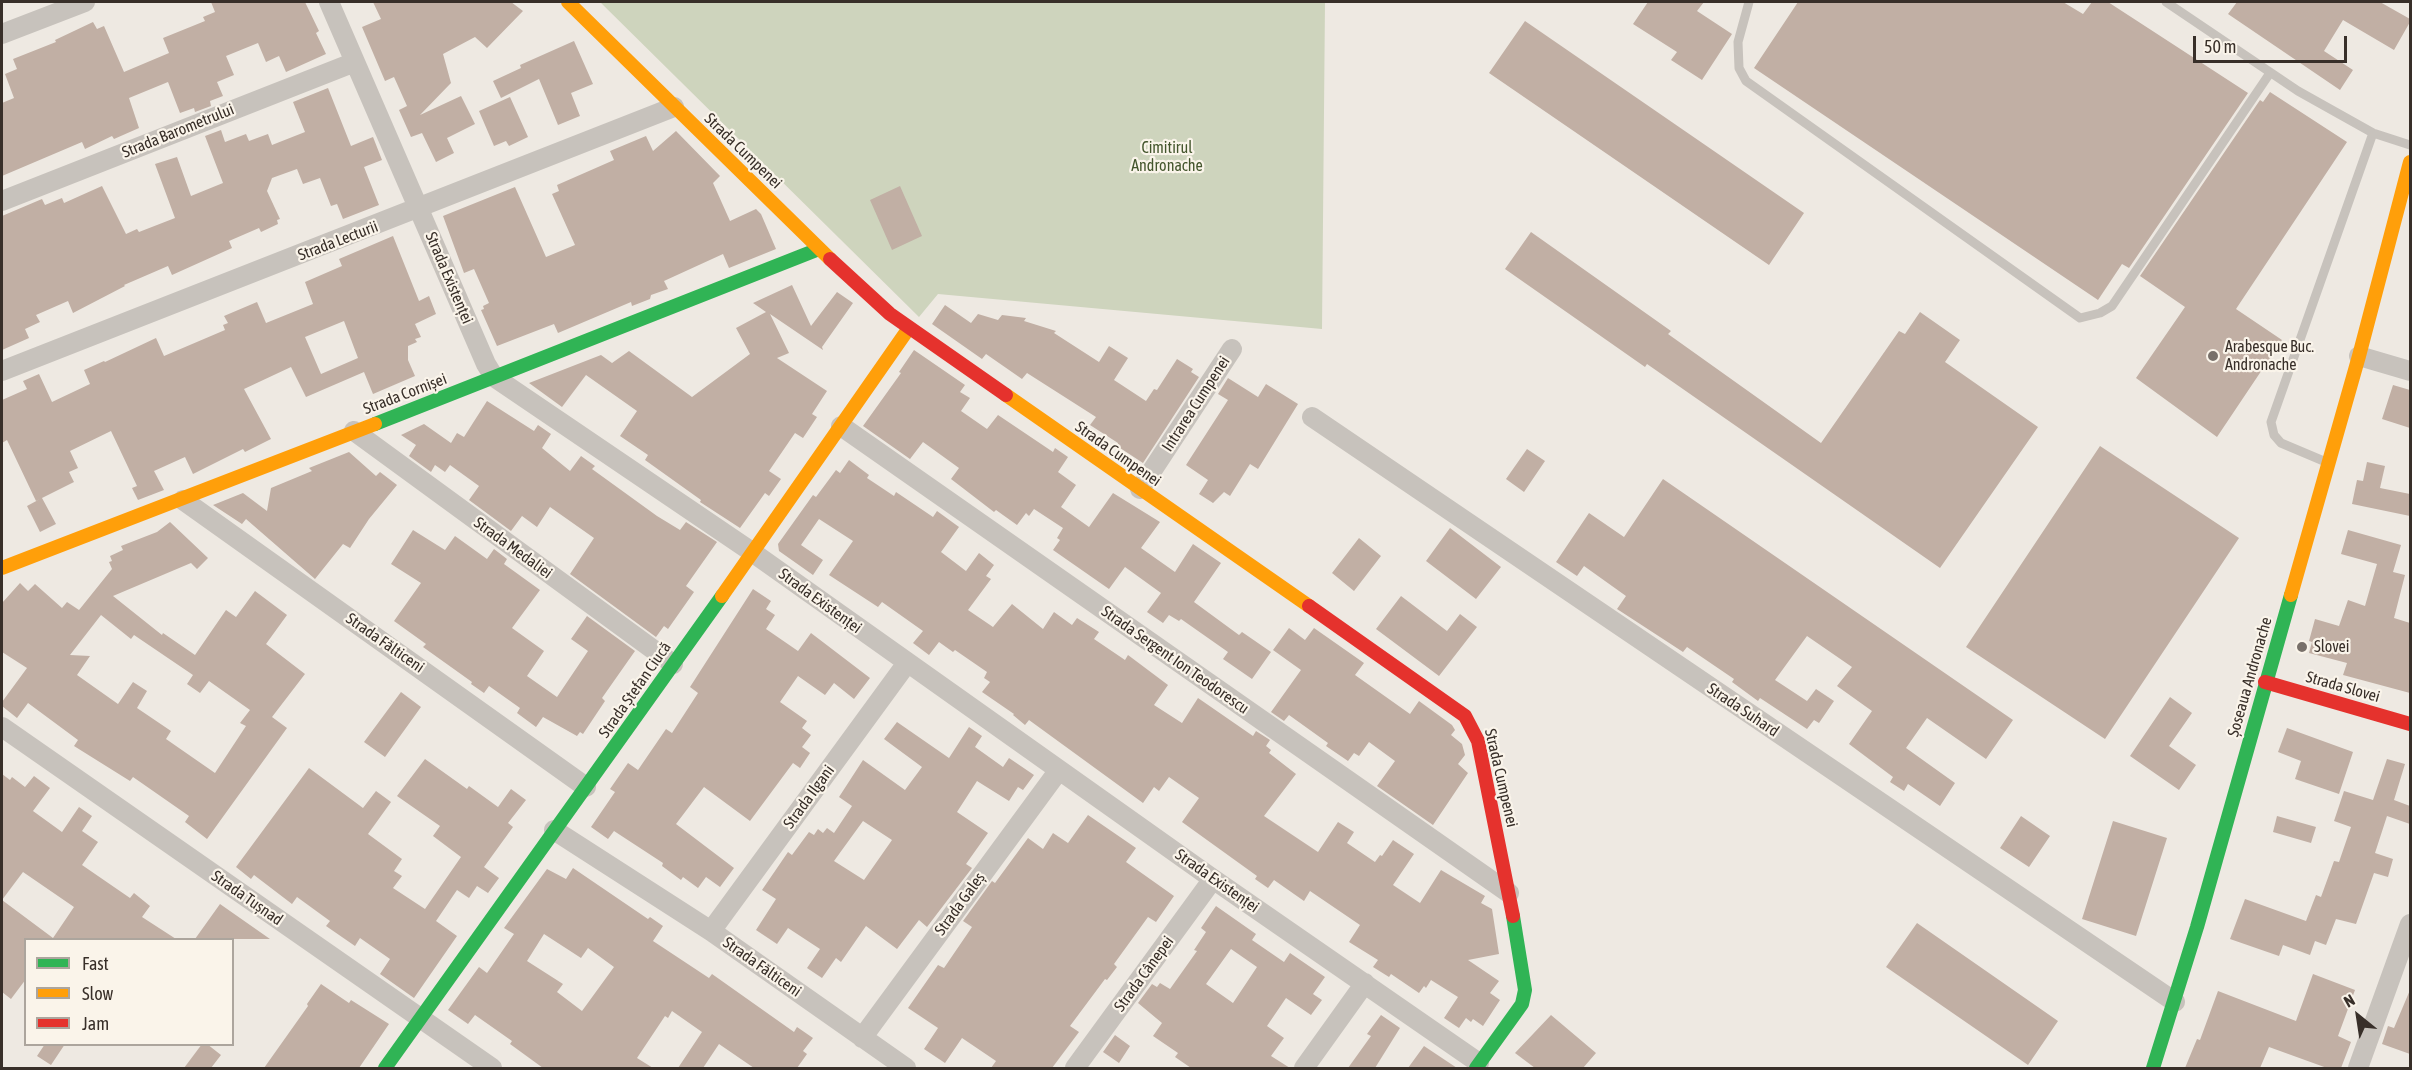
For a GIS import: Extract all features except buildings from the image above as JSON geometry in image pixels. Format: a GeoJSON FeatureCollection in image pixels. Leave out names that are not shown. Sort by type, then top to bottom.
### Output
{"type":"FeatureCollection","features":[{"type":"Feature","properties":{"kind":"street"},"geometry":{"type":"LineString","coordinates":[[2,34],[85,2]]}},
{"type":"Feature","properties":{"kind":"street","name":"Strada Existenței"},"geometry":{"type":"LineString","coordinates":[[329,2],[486,364],[494,377],[752,552],[1213,879],[1365,983],[1477,1066]]}},
{"type":"Feature","properties":{"kind":"street","name":"Strada Cumpenei"},"geometry":{"type":"LineString","coordinates":[[568,2],[819,249],[890,314],[1465,716],[1478,741],[1509,893],[1525,990],[1522,1004],[1477,1066]]}},
{"type":"Feature","properties":{"kind":"street","name":"Strada Barometrului"},"geometry":{"type":"LineString","coordinates":[[2,201],[355,62]]}},
{"type":"Feature","properties":{"kind":"street","name":"Strada Lecturii"},"geometry":{"type":"LineString","coordinates":[[2,371],[674,107]]}},
{"type":"Feature","properties":{"kind":"street","name":"Șoseaua Andronache"},"geometry":{"type":"LineString","coordinates":[[2153,1068],[2175,1002],[2377,293],[2410,162]]}},
{"type":"Feature","properties":{"kind":"street","name":"Șoseaua Andronache"},"geometry":{"type":"LineString","coordinates":[[2377,293],[2402,246]]}},
{"type":"Feature","properties":{"kind":"street","name":"Strada Cornișei"},"geometry":{"type":"LineString","coordinates":[[2,568],[183,500],[819,249]]}},
{"type":"Feature","properties":{"kind":"street","name":"Strada Ștefan Ciucă"},"geometry":{"type":"LineString","coordinates":[[385,1068],[909,328]]}},
{"type":"Feature","properties":{"kind":"street","name":"Intrarea Cumpenei"},"geometry":{"type":"LineString","coordinates":[[1140,489],[1232,348]]}},
{"type":"Feature","properties":{"kind":"street"},"geometry":{"type":"LineString","coordinates":[[2359,356],[2410,371]]}},
{"type":"Feature","properties":{"kind":"street","name":"Strada Suhard"},"geometry":{"type":"LineString","coordinates":[[1312,417],[2175,1002]]}},
{"type":"Feature","properties":{"kind":"street","name":"Strada Sergent Ion Teodorescu"},"geometry":{"type":"LineString","coordinates":[[841,426],[1509,893]]}},
{"type":"Feature","properties":{"kind":"street","name":"Strada Medaliei"},"geometry":{"type":"LineString","coordinates":[[354,431],[673,664]]}},
{"type":"Feature","properties":{"kind":"street","name":"Strada Fălticeni"},"geometry":{"type":"LineString","coordinates":[[183,500],[586,786]]}},
{"type":"Feature","properties":{"kind":"street","name":"Strada Ilgani"},"geometry":{"type":"LineString","coordinates":[[711,931],[907,663]]}},
{"type":"Feature","properties":{"kind":"street","name":"Strada Slovei"},"geometry":{"type":"LineString","coordinates":[[2265,682],[2410,724]]}},
{"type":"Feature","properties":{"kind":"street","name":"Strada Tușnad"},"geometry":{"type":"LineString","coordinates":[[2,727],[492,1068]]}},
{"type":"Feature","properties":{"kind":"street","name":"Strada Galeș"},"geometry":{"type":"LineString","coordinates":[[862,1038],[1059,770]]}},
{"type":"Feature","properties":{"kind":"street","name":"Strada Fălticeni"},"geometry":{"type":"LineString","coordinates":[[554,830],[711,931],[906,1068]]}},
{"type":"Feature","properties":{"kind":"street","name":"Strada Cânepei"},"geometry":{"type":"LineString","coordinates":[[1075,1068],[1213,879]]}},
{"type":"Feature","properties":{"kind":"street"},"geometry":{"type":"LineString","coordinates":[[2358,1068],[2410,924]]}},
{"type":"Feature","properties":{"kind":"street"},"geometry":{"type":"LineString","coordinates":[[1304,1068],[1365,983]]}},
{"type":"Feature","properties":{"kind":"lane"},"geometry":{"type":"LineString","coordinates":[[1749,2],[1738,42],[1739,68],[1746,81],[2080,318],[2100,313],[2112,306],[2270,72]]}},
{"type":"Feature","properties":{"kind":"lane"},"geometry":{"type":"LineString","coordinates":[[2166,2],[2298,91],[2373,134],[2410,145]]}},
{"type":"Feature","properties":{"kind":"lane"},"geometry":{"type":"LineString","coordinates":[[2328,464],[2281,443],[2274,435],[2271,422],[2373,134]]}},
{"type":"Feature","properties":{"kind":"green space","name":"Cimitirul Andronache"},"geometry":{"type":"Polygon","coordinates":[[[600,2],[1325,2],[1322,329],[938,294],[919,317],[600,2]]]}},
{"type":"Feature","properties":{"kind":"traffic: fast"},"geometry":{"type":"LineString","coordinates":[[375,424],[819,249]]}},
{"type":"Feature","properties":{"kind":"traffic: fast"},"geometry":{"type":"LineString","coordinates":[[2153,1068],[2197,927],[2291,595]]}},
{"type":"Feature","properties":{"kind":"traffic: fast"},"geometry":{"type":"LineString","coordinates":[[385,1068],[722,596]]}},
{"type":"Feature","properties":{"kind":"traffic: fast"},"geometry":{"type":"LineString","coordinates":[[1476,1068],[1522,1004],[1525,990],[1513,916]]}},
{"type":"Feature","properties":{"kind":"traffic: slow"},"geometry":{"type":"LineString","coordinates":[[568,2],[830,259]]}},
{"type":"Feature","properties":{"kind":"traffic: slow"},"geometry":{"type":"LineString","coordinates":[[2291,595],[2359,356],[2410,162]]}},
{"type":"Feature","properties":{"kind":"traffic: slow"},"geometry":{"type":"LineString","coordinates":[[722,596],[909,328]]}},
{"type":"Feature","properties":{"kind":"traffic: slow"},"geometry":{"type":"LineString","coordinates":[[1006,395],[1309,606]]}},
{"type":"Feature","properties":{"kind":"traffic: slow"},"geometry":{"type":"LineString","coordinates":[[2,568],[375,424]]}},
{"type":"Feature","properties":{"kind":"traffic: jam"},"geometry":{"type":"LineString","coordinates":[[830,259],[890,314],[1006,395]]}},
{"type":"Feature","properties":{"kind":"traffic: jam"},"geometry":{"type":"LineString","coordinates":[[1309,606],[1465,716],[1478,741],[1513,916]]}},
{"type":"Feature","properties":{"kind":"traffic: jam"},"geometry":{"type":"LineString","coordinates":[[2265,682],[2410,724]]}},
{"type":"Feature","properties":{"kind":"place","name":"Arabesque Buc. Andronache"},"geometry":{"type":"Point","coordinates":[2213,356]}},
{"type":"Feature","properties":{"kind":"place","name":"Slovei"},"geometry":{"type":"Point","coordinates":[2302,647]}}]}
